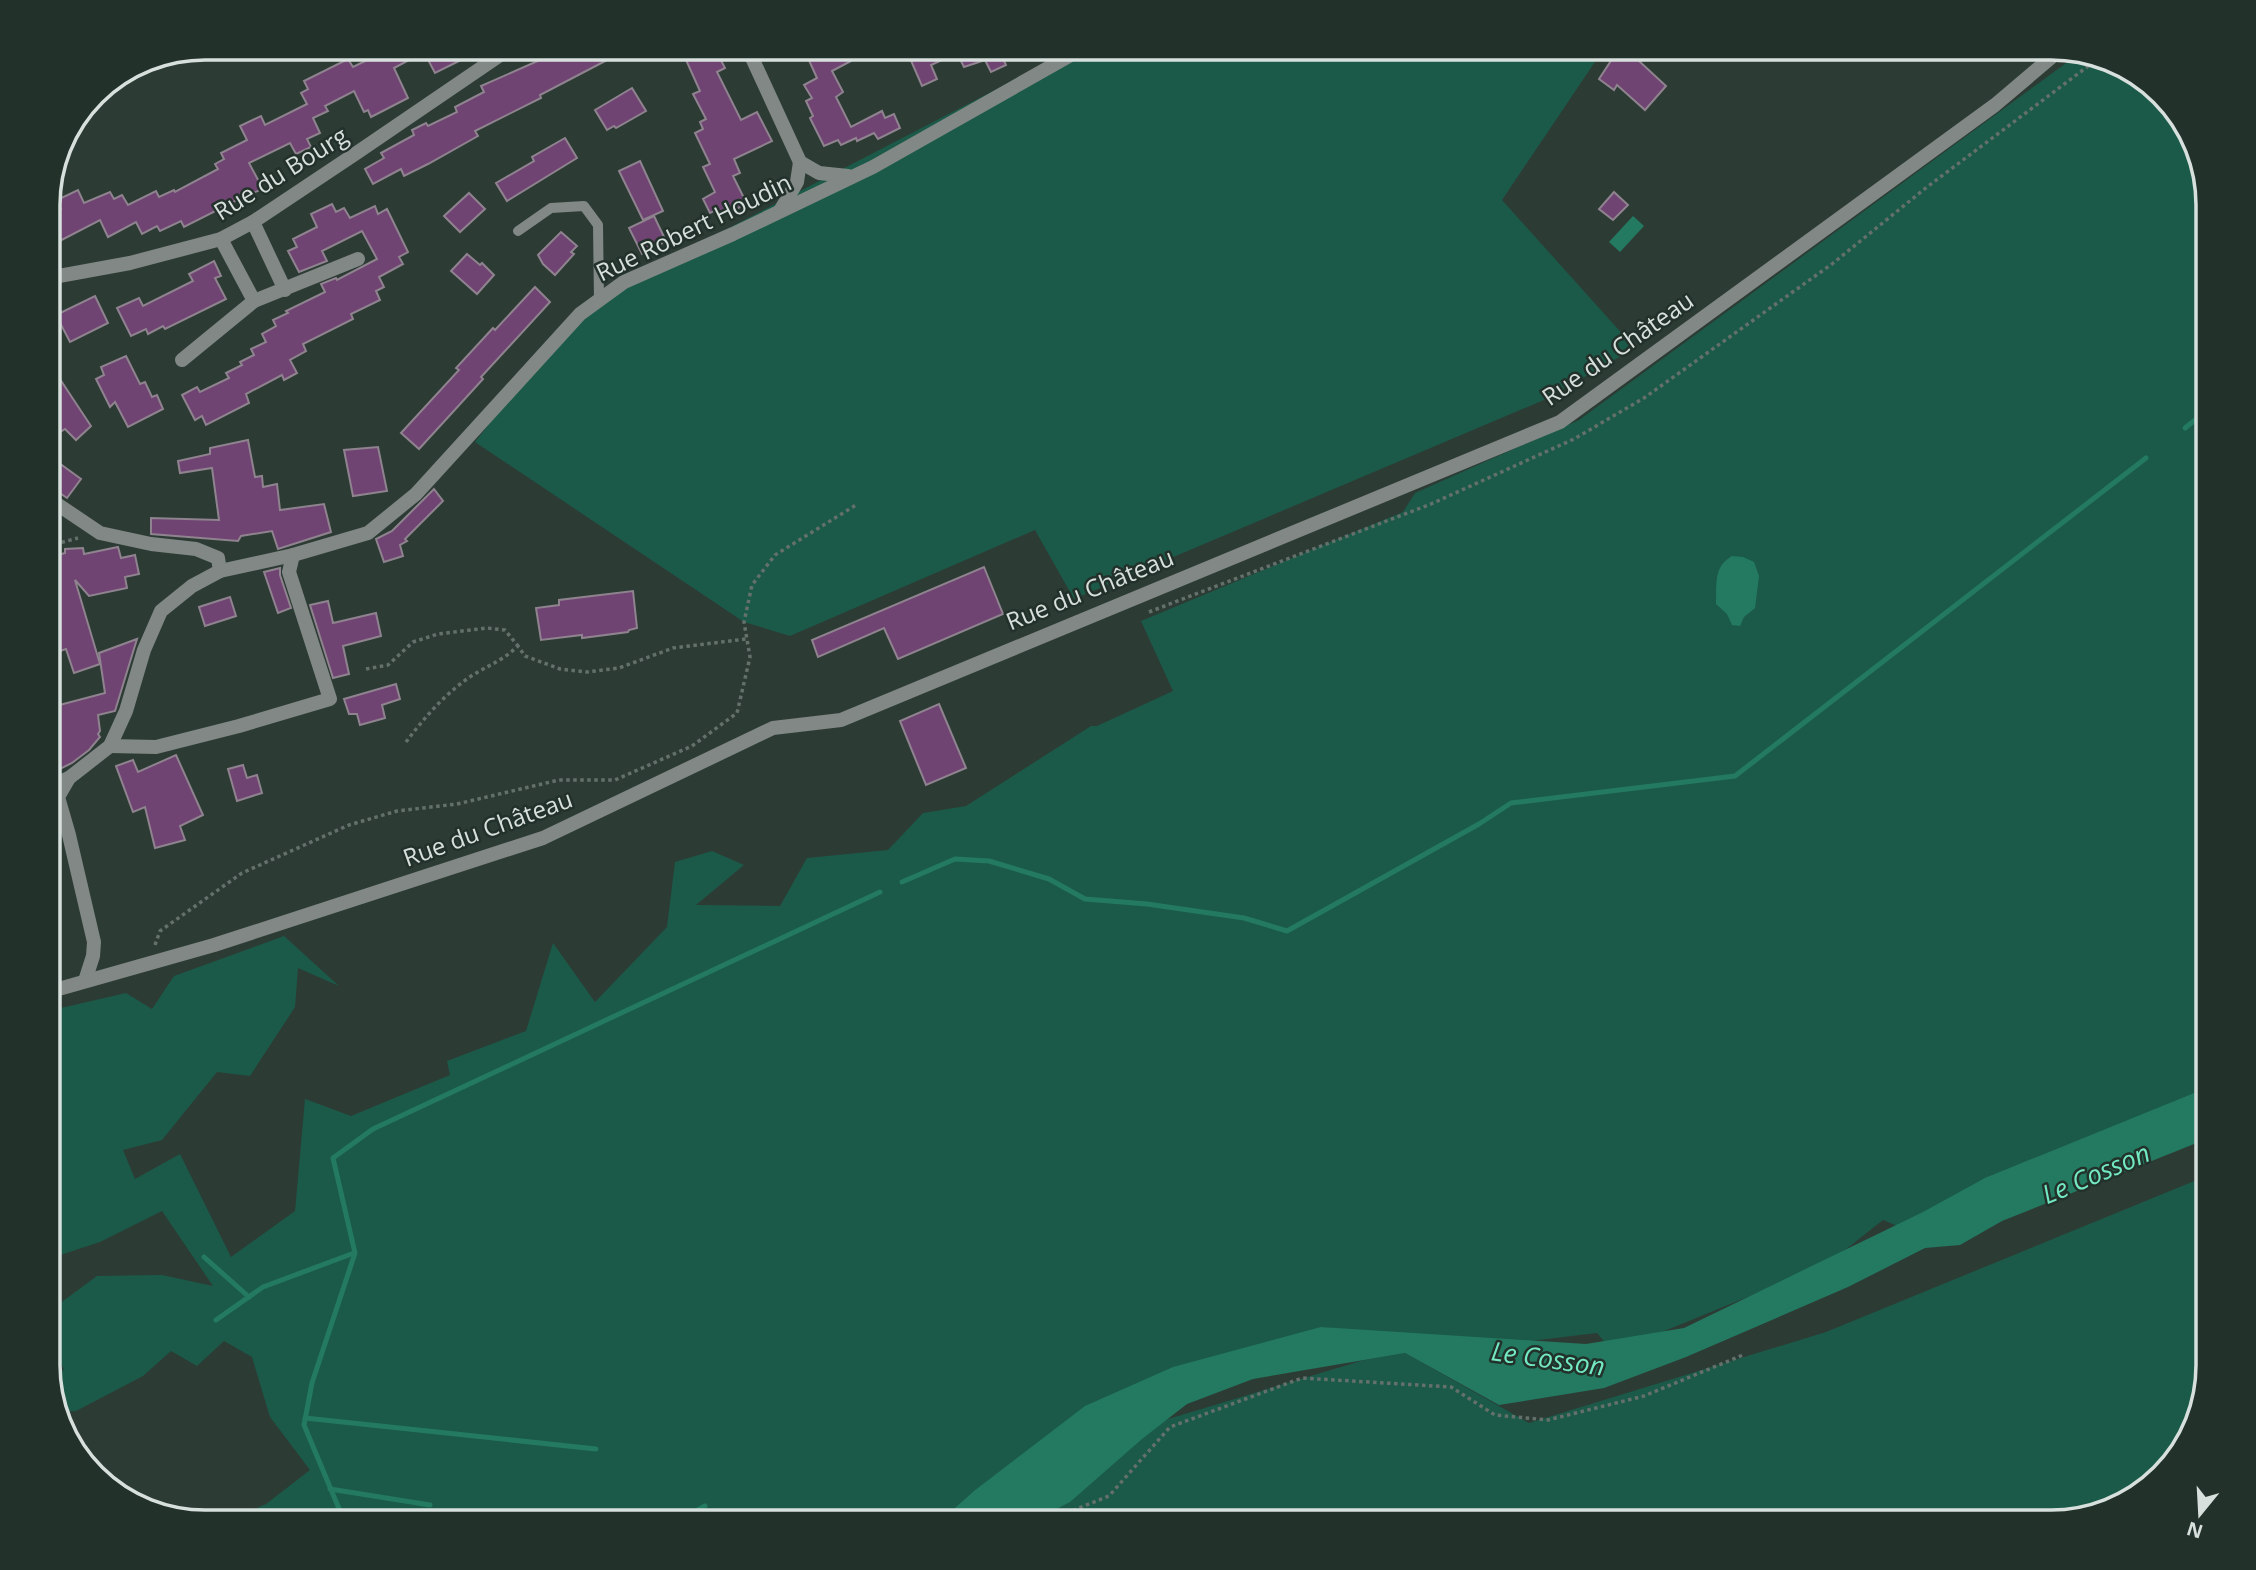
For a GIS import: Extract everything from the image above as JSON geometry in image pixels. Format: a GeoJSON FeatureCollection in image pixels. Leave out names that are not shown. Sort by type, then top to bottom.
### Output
{"type":"FeatureCollection","features":[{"type":"Feature","properties":{"kind":"street","name":"Rue du Bourg"},"geometry":{"type":"LineString","coordinates":[[60,276],[130,263],[221,239],[253,222],[493,60]]}},
{"type":"Feature","properties":{"kind":"street"},"geometry":{"type":"LineString","coordinates":[[753,60],[800,162],[797,182],[779,212]]}},
{"type":"Feature","properties":{"kind":"street","name":"Rue Robert Houdin"},"geometry":{"type":"LineString","coordinates":[[110,746],[126,711],[144,650],[161,611],[192,586],[220,571],[293,555],[368,533],[416,494],[580,314],[624,282],[873,167],[1062,60]]}},
{"type":"Feature","properties":{"kind":"street","name":"Rue du Château"},"geometry":{"type":"LineString","coordinates":[[60,988],[214,945],[543,838],[773,728],[841,720],[1560,422],[1994,105],[2048,60]]}},
{"type":"Feature","properties":{"kind":"street"},"geometry":{"type":"LineString","coordinates":[[800,162],[819,173],[849,177]]}},
{"type":"Feature","properties":{"kind":"street"},"geometry":{"type":"LineString","coordinates":[[253,222],[285,290]]}},
{"type":"Feature","properties":{"kind":"street"},"geometry":{"type":"LineString","coordinates":[[221,239],[254,301]]}},
{"type":"Feature","properties":{"kind":"street"},"geometry":{"type":"LineString","coordinates":[[183,360],[254,301],[358,259]]}},
{"type":"Feature","properties":{"kind":"street"},"geometry":{"type":"LineString","coordinates":[[60,506],[100,533],[151,544],[196,549],[218,558],[220,571]]}},
{"type":"Feature","properties":{"kind":"street"},"geometry":{"type":"LineString","coordinates":[[60,782],[69,778],[110,746],[156,747],[330,699],[289,572],[293,555]]}},
{"type":"Feature","properties":{"kind":"street"},"geometry":{"type":"LineString","coordinates":[[60,794],[69,778]]}},
{"type":"Feature","properties":{"kind":"street"},"geometry":{"type":"LineString","coordinates":[[60,804],[94,942],[93,956],[85,981]]}},
{"type":"Feature","properties":{"kind":"lane"},"geometry":{"type":"LineString","coordinates":[[518,231],[551,208],[584,206],[598,225],[599,300]]}},
{"type":"Feature","properties":{"kind":"path"},"geometry":{"type":"LineString","coordinates":[[149,964],[160,931],[242,873],[349,825],[397,811],[457,804],[559,780],[615,779],[692,746],[737,713],[750,657],[744,622],[752,585],[775,555],[856,505]]}},
{"type":"Feature","properties":{"kind":"path"},"geometry":{"type":"LineString","coordinates":[[60,543],[100,533]]}},
{"type":"Feature","properties":{"kind":"path"},"geometry":{"type":"LineString","coordinates":[[366,669],[388,665],[413,642],[438,634],[486,628],[505,630],[525,656],[560,669],[587,672],[619,668],[673,648],[746,639]]}},
{"type":"Feature","properties":{"kind":"path"},"geometry":{"type":"LineString","coordinates":[[406,743],[421,723],[462,682],[504,659],[518,646]]}},
{"type":"Feature","properties":{"kind":"path"},"geometry":{"type":"LineString","coordinates":[[1074,1510],[1109,1496],[1170,1427],[1302,1378],[1451,1387],[1495,1415],[1549,1420],[1644,1396],[1743,1355]]}},
{"type":"Feature","properties":{"kind":"shaded area"},"geometry":{"type":"Polygon","coordinates":[[[1053,60],[1596,60],[1502,200],[1635,348],[1544,400],[1074,599],[1035,530],[790,636],[744,622],[475,442],[586,302],[1053,60]]]}},
{"type":"Feature","properties":{"kind":"shaded area"},"geometry":{"type":"Polygon","coordinates":[[[2069,61],[2089,64],[2116,74],[2132,84],[2160,109],[2177,132],[2192,167],[2196,205],[2196,1107],[1900,1227],[1883,1220],[1826,1265],[1613,1352],[1597,1333],[1496,1345],[1321,1327],[982,1510],[252,1510],[266,1504],[310,1470],[270,1417],[252,1357],[224,1341],[197,1366],[171,1351],[143,1376],[76,1411],[67,1412],[60,1375],[60,1370],[64,1370],[60,1362],[60,1303],[97,1276],[162,1275],[213,1286],[162,1211],[100,1242],[60,1255],[60,1008],[126,993],[152,1009],[174,976],[284,936],[339,986],[298,968],[295,1007],[250,1076],[217,1072],[162,1140],[123,1150],[135,1179],[180,1154],[231,1257],[295,1211],[305,1099],[351,1116],[450,1075],[447,1061],[526,1031],[553,943],[595,1002],[667,927],[675,862],[712,851],[744,865],[696,905],[780,906],[807,858],[888,850],[923,813],[966,806],[1091,726],[1097,726],[1173,691],[1141,621],[1403,512],[1415,493],[1579,420],[2069,61]]]}},
{"type":"Feature","properties":{"kind":"shaded area"},"geometry":{"type":"Polygon","coordinates":[[[2196,1180],[2196,1365],[2194,1394],[2189,1412],[2172,1446],[2147,1474],[2116,1496],[2098,1503],[2080,1508],[2051,1510],[1030,1510],[1125,1432],[1364,1360],[1405,1353],[1529,1423],[1826,1332],[2196,1180]]]}},
{"type":"Feature","properties":{"kind":"water"},"geometry":{"type":"Polygon","coordinates":[[[1633,216],[1644,226],[1620,252],[1609,242],[1633,216]]]}},
{"type":"Feature","properties":{"kind":"water"},"geometry":{"type":"Polygon","coordinates":[[[1732,556],[1754,562],[1759,576],[1755,608],[1744,617],[1740,626],[1732,625],[1727,614],[1716,604],[1719,571],[1732,556]]]}},
{"type":"Feature","properties":{"kind":"water","name":"Le Cosson"},"geometry":{"type":"Polygon","coordinates":[[[2196,1092],[2196,1143],[2002,1221],[1960,1245],[1925,1248],[1848,1287],[1686,1357],[1604,1388],[1499,1405],[1405,1353],[1253,1379],[1187,1404],[1070,1502],[1054,1510],[953,1510],[1085,1406],[1173,1367],[1321,1327],[1586,1344],[1684,1328],[1923,1212],[1985,1178],[2196,1092]]]}},
{"type":"Feature","properties":{"kind":"building"},"geometry":{"type":"Polygon","coordinates":[[[346,60],[353,67],[367,60],[409,60],[394,68],[408,98],[371,117],[368,110],[364,112],[354,91],[325,106],[328,111],[313,118],[320,133],[307,139],[311,147],[296,154],[290,143],[249,163],[263,189],[184,227],[181,221],[160,231],[157,226],[142,234],[136,222],[108,237],[100,220],[60,241],[60,199],[78,190],[84,203],[110,192],[114,199],[122,195],[128,205],[156,191],[159,197],[174,190],[175,192],[218,169],[215,164],[224,159],[221,153],[247,140],[240,126],[261,116],[265,125],[307,104],[301,93],[308,89],[304,81],[346,60]]]}},
{"type":"Feature","properties":{"kind":"building"},"geometry":{"type":"Polygon","coordinates":[[[428,60],[461,60],[435,73],[428,60]]]}},
{"type":"Feature","properties":{"kind":"building"},"geometry":{"type":"Polygon","coordinates":[[[540,60],[607,60],[540,95],[541,98],[475,131],[478,136],[428,164],[404,176],[401,169],[373,184],[365,169],[384,158],[381,153],[414,135],[412,130],[426,123],[428,126],[457,112],[455,107],[484,92],[481,86],[540,60]]]}},
{"type":"Feature","properties":{"kind":"building"},"geometry":{"type":"Polygon","coordinates":[[[686,60],[721,60],[725,68],[717,72],[741,120],[757,112],[772,141],[734,159],[740,173],[733,176],[747,204],[721,216],[718,209],[710,213],[703,199],[715,192],[703,167],[710,164],[695,133],[703,129],[700,122],[706,119],[693,94],[700,91],[686,60]]]}},
{"type":"Feature","properties":{"kind":"building"},"geometry":{"type":"Polygon","coordinates":[[[809,60],[850,60],[832,71],[843,92],[836,97],[851,127],[882,111],[885,118],[894,114],[900,128],[878,139],[874,133],[857,141],[856,138],[841,145],[838,140],[824,146],[810,118],[813,116],[806,101],[812,98],[804,85],[817,78],[809,60]]]}},
{"type":"Feature","properties":{"kind":"building"},"geometry":{"type":"Polygon","coordinates":[[[911,60],[942,60],[931,65],[937,79],[922,86],[911,60]]]}},
{"type":"Feature","properties":{"kind":"building"},"geometry":{"type":"Polygon","coordinates":[[[960,60],[985,60],[964,67],[960,60]]]}},
{"type":"Feature","properties":{"kind":"building"},"geometry":{"type":"Polygon","coordinates":[[[985,60],[1004,60],[1006,65],[991,72],[985,60]]]}},
{"type":"Feature","properties":{"kind":"building"},"geometry":{"type":"Polygon","coordinates":[[[1611,60],[1638,60],[1666,86],[1645,110],[1617,85],[1614,90],[1599,79],[1611,60]]]}},
{"type":"Feature","properties":{"kind":"building"},"geometry":{"type":"Polygon","coordinates":[[[632,88],[646,111],[616,128],[614,126],[607,130],[595,110],[632,88]]]}},
{"type":"Feature","properties":{"kind":"building"},"geometry":{"type":"Polygon","coordinates":[[[565,138],[577,158],[507,201],[496,183],[534,161],[532,157],[565,138]]]}},
{"type":"Feature","properties":{"kind":"building"},"geometry":{"type":"Polygon","coordinates":[[[640,161],[663,211],[643,220],[619,171],[640,161]]]}},
{"type":"Feature","properties":{"kind":"building"},"geometry":{"type":"Polygon","coordinates":[[[1614,192],[1628,205],[1613,220],[1599,209],[1614,192]]]}},
{"type":"Feature","properties":{"kind":"building"},"geometry":{"type":"Polygon","coordinates":[[[469,193],[485,209],[460,232],[444,216],[469,193]]]}},
{"type":"Feature","properties":{"kind":"building"},"geometry":{"type":"Polygon","coordinates":[[[332,204],[336,212],[344,208],[350,218],[375,206],[378,214],[387,209],[408,252],[399,257],[403,264],[379,277],[384,287],[376,291],[380,300],[351,314],[353,319],[303,344],[306,351],[290,360],[297,373],[284,380],[282,375],[246,394],[249,403],[206,425],[202,416],[195,420],[182,395],[197,387],[200,392],[229,378],[226,373],[254,355],[251,349],[266,342],[262,334],[276,326],[273,320],[325,292],[321,284],[336,278],[337,280],[377,259],[362,231],[322,251],[327,261],[299,272],[288,251],[297,247],[293,239],[317,227],[311,214],[332,204]]]}},
{"type":"Feature","properties":{"kind":"building"},"geometry":{"type":"Polygon","coordinates":[[[654,216],[666,241],[642,254],[629,228],[654,216]]]}},
{"type":"Feature","properties":{"kind":"building"},"geometry":{"type":"Polygon","coordinates":[[[561,232],[577,246],[571,252],[574,254],[555,275],[538,255],[561,232]]]}},
{"type":"Feature","properties":{"kind":"building"},"geometry":{"type":"Polygon","coordinates":[[[467,254],[480,265],[482,263],[494,275],[477,294],[451,271],[467,254]]]}},
{"type":"Feature","properties":{"kind":"building"},"geometry":{"type":"Polygon","coordinates":[[[214,261],[221,276],[215,278],[226,299],[165,329],[163,326],[148,334],[146,329],[131,336],[117,308],[139,298],[143,306],[193,281],[189,274],[214,261]]]}},
{"type":"Feature","properties":{"kind":"building"},"geometry":{"type":"Polygon","coordinates":[[[535,287],[550,302],[419,449],[401,433],[459,370],[456,368],[535,287]]]}},
{"type":"Feature","properties":{"kind":"building"},"geometry":{"type":"Polygon","coordinates":[[[95,296],[108,323],[70,342],[60,323],[60,313],[95,296]]]}},
{"type":"Feature","properties":{"kind":"building"},"geometry":{"type":"Polygon","coordinates":[[[126,356],[140,384],[145,382],[152,397],[157,395],[163,409],[128,427],[115,402],[110,407],[96,379],[104,375],[101,367],[126,356]]]}},
{"type":"Feature","properties":{"kind":"building"},"geometry":{"type":"Polygon","coordinates":[[[60,379],[91,426],[76,440],[65,429],[60,432],[60,379]]]}},
{"type":"Feature","properties":{"kind":"building"},"geometry":{"type":"Polygon","coordinates":[[[248,440],[255,477],[262,476],[263,487],[277,484],[280,510],[324,504],[331,532],[278,549],[272,531],[241,536],[238,541],[151,534],[151,518],[219,520],[212,468],[180,473],[178,461],[210,454],[210,448],[248,440]]]}},
{"type":"Feature","properties":{"kind":"building"},"geometry":{"type":"Polygon","coordinates":[[[378,447],[387,491],[353,496],[344,450],[378,447]]]}},
{"type":"Feature","properties":{"kind":"building"},"geometry":{"type":"Polygon","coordinates":[[[60,464],[81,479],[67,498],[60,493],[60,464]]]}},
{"type":"Feature","properties":{"kind":"building"},"geometry":{"type":"Polygon","coordinates":[[[434,489],[443,501],[405,539],[407,541],[400,545],[403,556],[384,562],[376,539],[392,531],[434,489]]]}},
{"type":"Feature","properties":{"kind":"building"},"geometry":{"type":"Polygon","coordinates":[[[118,547],[121,558],[135,555],[139,574],[125,577],[127,588],[89,596],[75,580],[100,664],[74,673],[66,649],[60,651],[60,554],[65,553],[65,549],[83,548],[84,554],[118,547]]]}},
{"type":"Feature","properties":{"kind":"building"},"geometry":{"type":"Polygon","coordinates":[[[984,567],[1003,614],[898,659],[884,628],[818,657],[812,640],[984,567]]]}},
{"type":"Feature","properties":{"kind":"building"},"geometry":{"type":"Polygon","coordinates":[[[280,568],[291,608],[278,613],[264,572],[280,568]]]}},
{"type":"Feature","properties":{"kind":"building"},"geometry":{"type":"Polygon","coordinates":[[[633,591],[637,628],[628,632],[582,638],[582,635],[541,640],[536,608],[559,605],[559,600],[633,591]]]}},
{"type":"Feature","properties":{"kind":"building"},"geometry":{"type":"Polygon","coordinates":[[[230,597],[236,616],[205,626],[199,607],[230,597]]]}},
{"type":"Feature","properties":{"kind":"building"},"geometry":{"type":"Polygon","coordinates":[[[328,601],[333,623],[376,613],[381,636],[343,646],[349,674],[333,678],[310,605],[328,601]]]}},
{"type":"Feature","properties":{"kind":"building"},"geometry":{"type":"Polygon","coordinates":[[[137,639],[115,711],[98,715],[100,737],[89,750],[60,769],[60,705],[105,693],[99,653],[137,639]]]}},
{"type":"Feature","properties":{"kind":"building"},"geometry":{"type":"Polygon","coordinates":[[[396,684],[400,699],[382,705],[385,718],[360,725],[357,714],[349,714],[344,699],[396,684]]]}},
{"type":"Feature","properties":{"kind":"building"},"geometry":{"type":"Polygon","coordinates":[[[939,704],[966,768],[926,785],[900,721],[939,704]]]}},
{"type":"Feature","properties":{"kind":"building"},"geometry":{"type":"Polygon","coordinates":[[[176,755],[203,815],[180,826],[185,840],[155,848],[145,807],[133,812],[116,766],[133,760],[138,772],[176,755]]]}},
{"type":"Feature","properties":{"kind":"building"},"geometry":{"type":"Polygon","coordinates":[[[243,765],[247,778],[257,775],[262,793],[237,801],[228,769],[243,765]]]}},
{"type":"Feature","properties":{"kind":"waterway"},"geometry":{"type":"LineString","coordinates":[[2185,428],[2196,419]]}},
{"type":"Feature","properties":{"kind":"waterway"},"geometry":{"type":"LineString","coordinates":[[902,882],[955,859],[989,861],[1049,879],[1085,899],[1147,904],[1244,918],[1287,931],[1479,824],[1511,803],[1735,776],[2146,458]]}},
{"type":"Feature","properties":{"kind":"waterway"},"geometry":{"type":"LineString","coordinates":[[340,1510],[304,1425],[312,1383],[355,1253],[333,1158],[373,1129],[880,892]]}},
{"type":"Feature","properties":{"kind":"waterway"},"geometry":{"type":"LineString","coordinates":[[216,1320],[263,1287],[354,1253]]}},
{"type":"Feature","properties":{"kind":"waterway"},"geometry":{"type":"LineString","coordinates":[[204,1257],[249,1297]]}},
{"type":"Feature","properties":{"kind":"waterway"},"geometry":{"type":"LineString","coordinates":[[305,1418],[596,1449]]}},
{"type":"Feature","properties":{"kind":"waterway"},"geometry":{"type":"LineString","coordinates":[[330,1489],[430,1505]]}},
{"type":"Feature","properties":{"kind":"waterway"},"geometry":{"type":"LineString","coordinates":[[698,1510],[705,1506]]}}]}
